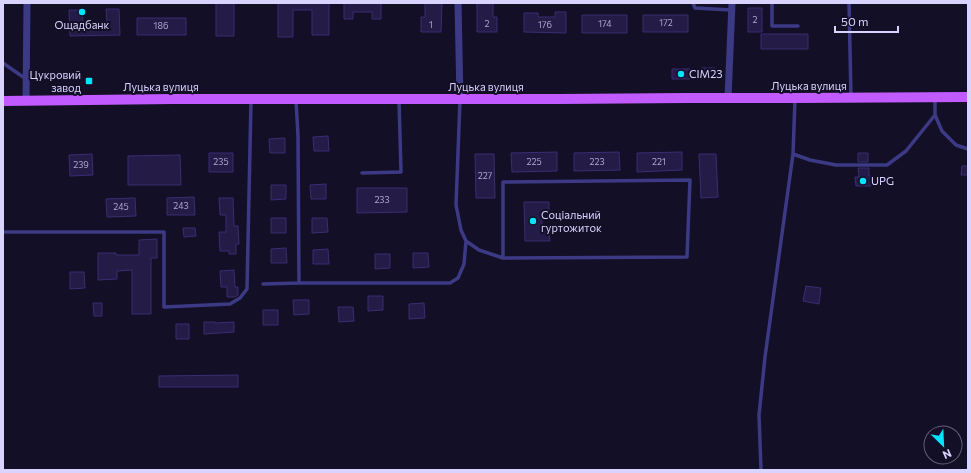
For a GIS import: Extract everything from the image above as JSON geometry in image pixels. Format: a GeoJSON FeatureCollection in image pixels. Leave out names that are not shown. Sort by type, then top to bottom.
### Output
{"type":"FeatureCollection","features":[{"type":"Feature","properties":{"kind":"main road","name":"Луцька вулиця"},"geometry":{"type":"LineString","coordinates":[[3,101],[251,99],[559,100],[968,97]]}},
{"type":"Feature","properties":{"kind":"street"},"geometry":{"type":"LineString","coordinates":[[26,101],[27,3]]}},
{"type":"Feature","properties":{"kind":"street"},"geometry":{"type":"LineString","coordinates":[[458,3],[460,99]]}},
{"type":"Feature","properties":{"kind":"street"},"geometry":{"type":"LineString","coordinates":[[728,98],[731,6]]}},
{"type":"Feature","properties":{"kind":"lane"},"geometry":{"type":"LineString","coordinates":[[693,3],[695,8],[731,6]]}},
{"type":"Feature","properties":{"kind":"lane"},"geometry":{"type":"LineString","coordinates":[[772,3],[772,26],[798,26]]}},
{"type":"Feature","properties":{"kind":"lane"},"geometry":{"type":"LineString","coordinates":[[849,3],[851,98]]}},
{"type":"Feature","properties":{"kind":"lane"},"geometry":{"type":"LineString","coordinates":[[3,63],[26,79]]}},
{"type":"Feature","properties":{"kind":"lane"},"geometry":{"type":"LineString","coordinates":[[935,97],[935,115],[942,131],[956,145],[968,149]]}},
{"type":"Feature","properties":{"kind":"lane"},"geometry":{"type":"LineString","coordinates":[[760,470],[759,415],[765,357],[793,154],[795,98]]}},
{"type":"Feature","properties":{"kind":"lane"},"geometry":{"type":"LineString","coordinates":[[3,232],[164,232],[164,307],[230,304],[240,298],[247,289],[251,99]]}},
{"type":"Feature","properties":{"kind":"lane"},"geometry":{"type":"LineString","coordinates":[[296,99],[300,283]]}},
{"type":"Feature","properties":{"kind":"lane"},"geometry":{"type":"LineString","coordinates":[[362,173],[401,172],[399,99]]}},
{"type":"Feature","properties":{"kind":"lane"},"geometry":{"type":"LineString","coordinates":[[263,284],[450,283],[458,278],[464,264],[466,241],[461,230],[456,205],[460,99]]}},
{"type":"Feature","properties":{"kind":"lane"},"geometry":{"type":"LineString","coordinates":[[793,154],[810,160],[836,166],[887,165],[906,151],[935,115]]}},
{"type":"Feature","properties":{"kind":"lane"},"geometry":{"type":"LineString","coordinates":[[466,241],[479,250],[503,258],[687,257],[690,180],[503,182],[503,258]]}},
{"type":"Feature","properties":{"kind":"building"},"geometry":{"type":"Polygon","coordinates":[[[216,3],[234,3],[234,36],[216,36],[216,3]]]}},
{"type":"Feature","properties":{"kind":"building"},"geometry":{"type":"Polygon","coordinates":[[[278,3],[329,3],[329,35],[312,35],[312,10],[293,10],[293,37],[278,37],[278,3]]]}},
{"type":"Feature","properties":{"kind":"building"},"geometry":{"type":"Polygon","coordinates":[[[344,3],[381,3],[381,19],[372,19],[372,12],[353,12],[353,19],[344,19],[344,3]]]}},
{"type":"Feature","properties":{"kind":"building"},"geometry":{"type":"Polygon","coordinates":[[[425,3],[442,3],[441,32],[421,32],[421,17],[425,17],[425,3]]]}},
{"type":"Feature","properties":{"kind":"building"},"geometry":{"type":"Polygon","coordinates":[[[477,3],[493,3],[493,17],[497,17],[497,32],[477,32],[477,3]]]}},
{"type":"Feature","properties":{"kind":"building"},"geometry":{"type":"Polygon","coordinates":[[[748,8],[762,8],[762,32],[748,32],[748,8]]]}},
{"type":"Feature","properties":{"kind":"building"},"geometry":{"type":"Polygon","coordinates":[[[106,9],[119,9],[120,35],[70,36],[69,10],[82,10],[83,22],[107,22],[106,9]]]}},
{"type":"Feature","properties":{"kind":"building"},"geometry":{"type":"Polygon","coordinates":[[[555,12],[566,12],[566,33],[524,32],[524,13],[538,13],[538,17],[555,17],[555,12]]]}},
{"type":"Feature","properties":{"kind":"building"},"geometry":{"type":"Polygon","coordinates":[[[582,15],[627,15],[627,33],[582,33],[582,15]]]}},
{"type":"Feature","properties":{"kind":"building"},"geometry":{"type":"Polygon","coordinates":[[[643,15],[688,15],[688,32],[643,32],[643,15]]]}},
{"type":"Feature","properties":{"kind":"building"},"geometry":{"type":"Polygon","coordinates":[[[137,18],[186,18],[186,35],[137,35],[137,18]]]}},
{"type":"Feature","properties":{"kind":"building"},"geometry":{"type":"Polygon","coordinates":[[[761,34],[808,34],[808,49],[761,49],[761,34]]]}},
{"type":"Feature","properties":{"kind":"building"},"geometry":{"type":"Polygon","coordinates":[[[701,68],[715,68],[715,75],[701,75],[701,68]]]}},
{"type":"Feature","properties":{"kind":"building","name":"СІМ23"},"geometry":{"type":"Polygon","coordinates":[[[672,69],[690,69],[690,79],[672,79],[672,69]]]}},
{"type":"Feature","properties":{"kind":"building"},"geometry":{"type":"Polygon","coordinates":[[[328,136],[329,151],[314,151],[313,137],[328,136]]]}},
{"type":"Feature","properties":{"kind":"building"},"geometry":{"type":"Polygon","coordinates":[[[285,138],[285,153],[270,153],[269,139],[285,138]]]}},
{"type":"Feature","properties":{"kind":"building"},"geometry":{"type":"Polygon","coordinates":[[[557,152],[557,171],[512,172],[511,153],[557,152]]]}},
{"type":"Feature","properties":{"kind":"building"},"geometry":{"type":"Polygon","coordinates":[[[619,152],[620,170],[574,171],[574,153],[619,152]]]}},
{"type":"Feature","properties":{"kind":"building"},"geometry":{"type":"Polygon","coordinates":[[[682,152],[682,170],[637,172],[637,153],[682,152]]]}},
{"type":"Feature","properties":{"kind":"building"},"geometry":{"type":"Polygon","coordinates":[[[209,153],[233,153],[233,172],[209,172],[209,153]]]}},
{"type":"Feature","properties":{"kind":"building"},"geometry":{"type":"Polygon","coordinates":[[[858,153],[868,153],[868,162],[858,162],[858,153]]]}},
{"type":"Feature","properties":{"kind":"building"},"geometry":{"type":"Polygon","coordinates":[[[92,154],[93,175],[70,176],[69,155],[92,154]]]}},
{"type":"Feature","properties":{"kind":"building"},"geometry":{"type":"Polygon","coordinates":[[[475,154],[494,154],[495,198],[476,198],[475,154]]]}},
{"type":"Feature","properties":{"kind":"building"},"geometry":{"type":"Polygon","coordinates":[[[699,154],[716,154],[718,197],[701,198],[699,154]]]}},
{"type":"Feature","properties":{"kind":"building"},"geometry":{"type":"Polygon","coordinates":[[[180,155],[181,185],[128,185],[128,156],[180,155]]]}},
{"type":"Feature","properties":{"kind":"building"},"geometry":{"type":"Polygon","coordinates":[[[962,166],[968,166],[968,175],[961,175],[962,166]]]}},
{"type":"Feature","properties":{"kind":"building","name":"UPG"},"geometry":{"type":"Polygon","coordinates":[[[858,168],[869,168],[871,186],[856,186],[855,177],[859,177],[858,168]]]}},
{"type":"Feature","properties":{"kind":"building"},"geometry":{"type":"Polygon","coordinates":[[[326,184],[326,199],[311,199],[310,185],[326,184]]]}},
{"type":"Feature","properties":{"kind":"building"},"geometry":{"type":"Polygon","coordinates":[[[271,185],[286,185],[286,199],[271,200],[271,185]]]}},
{"type":"Feature","properties":{"kind":"building"},"geometry":{"type":"Polygon","coordinates":[[[357,188],[407,188],[407,212],[357,213],[357,188]]]}},
{"type":"Feature","properties":{"kind":"building"},"geometry":{"type":"Polygon","coordinates":[[[194,197],[195,215],[167,215],[167,198],[194,197]]]}},
{"type":"Feature","properties":{"kind":"building"},"geometry":{"type":"Polygon","coordinates":[[[135,198],[136,216],[107,217],[106,199],[135,198]]]}},
{"type":"Feature","properties":{"kind":"building"},"geometry":{"type":"Polygon","coordinates":[[[219,198],[233,198],[234,226],[238,226],[239,244],[236,244],[236,254],[229,254],[229,251],[220,251],[219,232],[226,232],[226,215],[220,215],[219,198]]]}},
{"type":"Feature","properties":{"kind":"building","name":"Соціальний гуртожиток"},"geometry":{"type":"Polygon","coordinates":[[[524,202],[549,202],[549,212],[542,212],[542,231],[549,231],[550,241],[525,241],[524,202]]]}},
{"type":"Feature","properties":{"kind":"building"},"geometry":{"type":"Polygon","coordinates":[[[271,218],[286,218],[286,233],[271,233],[271,218]]]}},
{"type":"Feature","properties":{"kind":"building"},"geometry":{"type":"Polygon","coordinates":[[[312,218],[327,218],[328,232],[312,233],[312,218]]]}},
{"type":"Feature","properties":{"kind":"building"},"geometry":{"type":"Polygon","coordinates":[[[183,228],[195,228],[196,236],[184,237],[183,228]]]}},
{"type":"Feature","properties":{"kind":"building"},"geometry":{"type":"Polygon","coordinates":[[[157,239],[157,258],[151,258],[151,314],[132,314],[132,270],[117,271],[117,279],[98,280],[98,253],[139,255],[139,240],[157,239]]]}},
{"type":"Feature","properties":{"kind":"building"},"geometry":{"type":"Polygon","coordinates":[[[286,248],[287,263],[271,263],[271,249],[286,248]]]}},
{"type":"Feature","properties":{"kind":"building"},"geometry":{"type":"Polygon","coordinates":[[[328,249],[329,264],[313,264],[313,250],[328,249]]]}},
{"type":"Feature","properties":{"kind":"building"},"geometry":{"type":"Polygon","coordinates":[[[413,253],[428,253],[429,267],[413,268],[413,253]]]}},
{"type":"Feature","properties":{"kind":"building"},"geometry":{"type":"Polygon","coordinates":[[[375,254],[390,254],[390,268],[375,269],[375,254]]]}},
{"type":"Feature","properties":{"kind":"building"},"geometry":{"type":"Polygon","coordinates":[[[234,270],[235,287],[238,287],[238,295],[235,297],[227,297],[227,287],[221,287],[220,271],[234,270]]]}},
{"type":"Feature","properties":{"kind":"building"},"geometry":{"type":"Polygon","coordinates":[[[70,272],[84,272],[85,288],[70,289],[70,272]]]}},
{"type":"Feature","properties":{"kind":"building"},"geometry":{"type":"Polygon","coordinates":[[[806,286],[821,288],[819,304],[803,301],[806,286]]]}},
{"type":"Feature","properties":{"kind":"building"},"geometry":{"type":"Polygon","coordinates":[[[368,296],[383,296],[383,310],[368,311],[368,296]]]}},
{"type":"Feature","properties":{"kind":"building"},"geometry":{"type":"Polygon","coordinates":[[[293,300],[309,300],[309,314],[294,315],[293,300]]]}},
{"type":"Feature","properties":{"kind":"building"},"geometry":{"type":"Polygon","coordinates":[[[93,303],[102,303],[102,316],[94,316],[93,303]]]}},
{"type":"Feature","properties":{"kind":"building"},"geometry":{"type":"Polygon","coordinates":[[[424,303],[425,318],[409,319],[409,304],[424,303]]]}},
{"type":"Feature","properties":{"kind":"building"},"geometry":{"type":"Polygon","coordinates":[[[338,307],[353,307],[354,321],[339,322],[338,307]]]}},
{"type":"Feature","properties":{"kind":"building"},"geometry":{"type":"Polygon","coordinates":[[[263,310],[278,310],[278,325],[263,325],[263,310]]]}},
{"type":"Feature","properties":{"kind":"building"},"geometry":{"type":"Polygon","coordinates":[[[204,322],[234,322],[234,332],[204,334],[204,322]]]}},
{"type":"Feature","properties":{"kind":"building"},"geometry":{"type":"Polygon","coordinates":[[[176,324],[189,324],[189,339],[176,339],[176,324]]]}},
{"type":"Feature","properties":{"kind":"building"},"geometry":{"type":"Polygon","coordinates":[[[238,375],[238,387],[159,387],[159,376],[238,375]]]}},
{"type":"Feature","properties":{"kind":"place","name":"Ощадбанк"},"geometry":{"type":"Point","coordinates":[82,12]}},
{"type":"Feature","properties":{"kind":"place","name":"СІМ23"},"geometry":{"type":"Point","coordinates":[681,74]}},
{"type":"Feature","properties":{"kind":"place","name":"Цукровий завод"},"geometry":{"type":"Point","coordinates":[89,81]}},
{"type":"Feature","properties":{"kind":"place","name":"UPG"},"geometry":{"type":"Point","coordinates":[863,181]}},
{"type":"Feature","properties":{"kind":"place","name":"Соціальний гуртожиток"},"geometry":{"type":"Point","coordinates":[533,221]}}]}
